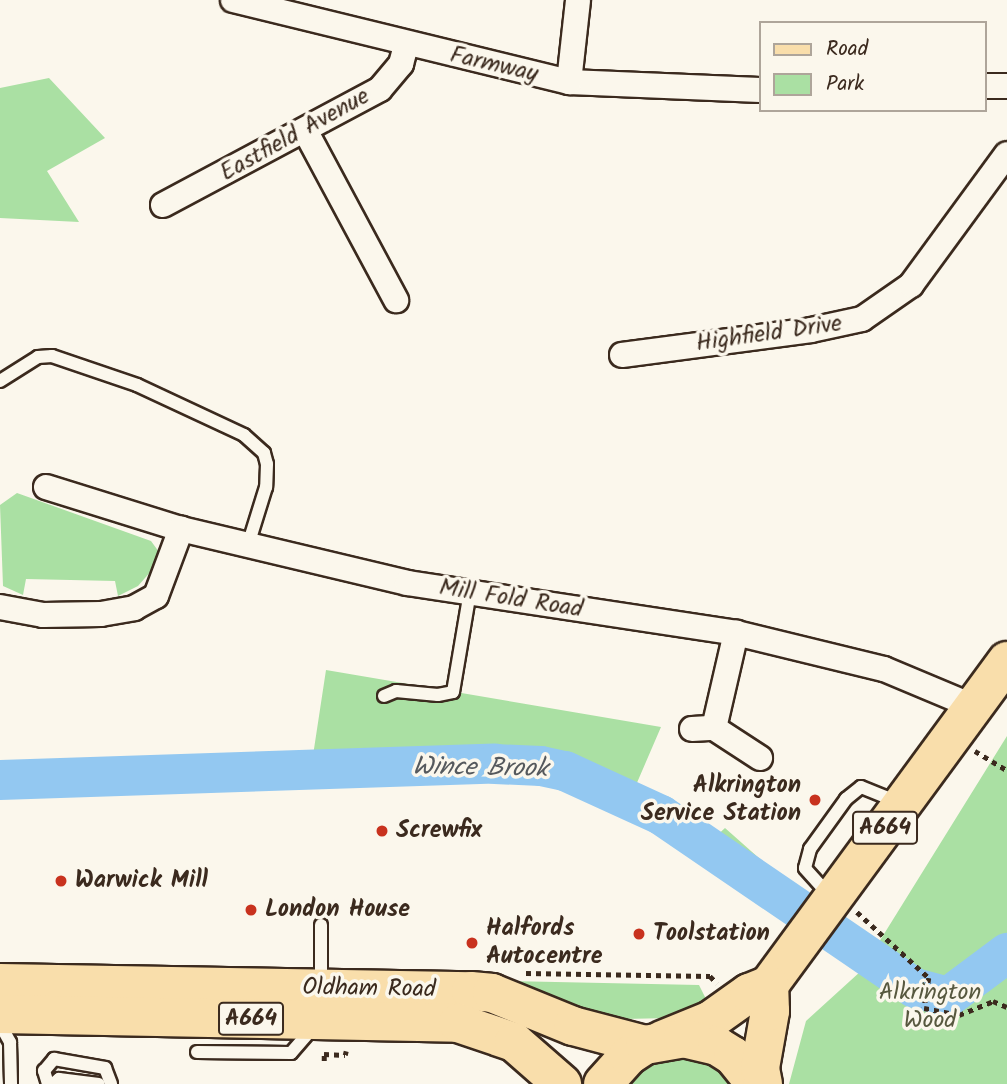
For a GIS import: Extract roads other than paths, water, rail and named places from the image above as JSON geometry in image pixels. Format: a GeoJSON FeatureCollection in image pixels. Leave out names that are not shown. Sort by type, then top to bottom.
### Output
{"type":"FeatureCollection","features":[{"type":"Feature","properties":{"kind":"main road","name":"A664"},"geometry":{"type":"LineString","coordinates":[[603,1084],[621,1062],[654,1043],[711,1020],[749,993],[769,985],[1007,661]]}},
{"type":"Feature","properties":{"kind":"main road","name":"Oldham Road"},"geometry":{"type":"LineString","coordinates":[[0,983],[320,1029],[492,993],[573,1026],[654,1043]]}},
{"type":"Feature","properties":{"kind":"main road"},"geometry":{"type":"LineString","coordinates":[[763,1084],[760,1069],[771,1011],[769,985]]}},
{"type":"Feature","properties":{"kind":"main road","name":"Oldham Road"},"geometry":{"type":"LineString","coordinates":[[0,1014],[320,1029],[458,1023],[481,1028],[526,1051],[562,1084]]}},
{"type":"Feature","properties":{"kind":"main road","name":"A664"},"geometry":{"type":"LineString","coordinates":[[654,1043],[683,1038],[717,1046],[747,1069],[756,1084]]}},
{"type":"Feature","properties":{"kind":"street","name":"Farmway"},"geometry":{"type":"LineString","coordinates":[[233,0],[407,45],[569,82],[758,90]]}},
{"type":"Feature","properties":{"kind":"street"},"geometry":{"type":"LineString","coordinates":[[569,82],[578,0]]}},
{"type":"Feature","properties":{"kind":"street","name":"Eastfield Avenue"},"geometry":{"type":"LineString","coordinates":[[163,205],[306,132],[380,89],[401,64],[407,45]]}},
{"type":"Feature","properties":{"kind":"street"},"geometry":{"type":"LineString","coordinates":[[986,86],[1007,86]]}},
{"type":"Feature","properties":{"kind":"street"},"geometry":{"type":"LineString","coordinates":[[306,132],[396,300]]}},
{"type":"Feature","properties":{"kind":"street","name":"Highfield Drive"},"geometry":{"type":"LineString","coordinates":[[622,355],[811,330],[862,319],[911,285],[1007,154]]}},
{"type":"Feature","properties":{"kind":"street","name":"Mill Fold Road"},"geometry":{"type":"LineString","coordinates":[[46,487],[181,529],[407,583],[736,634],[884,669],[975,707]]}},
{"type":"Feature","properties":{"kind":"street"},"geometry":{"type":"LineString","coordinates":[[0,607],[43,615],[100,614],[134,608],[156,596],[181,529]]}},
{"type":"Feature","properties":{"kind":"street"},"geometry":{"type":"LineString","coordinates":[[736,634],[703,729],[760,758]]}},
{"type":"Feature","properties":{"kind":"lane"},"geometry":{"type":"LineString","coordinates":[[0,381],[38,357],[52,356],[137,385],[244,435],[264,453],[267,464],[265,487],[248,545]]}},
{"type":"Feature","properties":{"kind":"lane"},"geometry":{"type":"LineString","coordinates":[[384,696],[396,691],[449,695],[453,692],[470,592]]}},
{"type":"Feature","properties":{"kind":"lane"},"geometry":{"type":"LineString","coordinates":[[197,1052],[291,1053],[320,1029],[321,925]]}},
{"type":"Feature","properties":{"kind":"lane"},"geometry":{"type":"LineString","coordinates":[[0,1024],[10,1042],[11,1084]]}},
{"type":"Feature","properties":{"kind":"lane"},"geometry":{"type":"LineString","coordinates":[[99,1084],[59,1079],[51,1084],[44,1070],[54,1059],[105,1068],[111,1084]]}},
{"type":"Feature","properties":{"kind":"waterway","name":"Wince Brook"},"geometry":{"type":"LineString","coordinates":[[0,780],[495,764],[541,766],[565,771],[661,815],[915,988],[948,997],[1007,953]]}},
{"type":"Feature","properties":{"kind":"place","name":"Alkrington Service Station"},"geometry":{"type":"Point","coordinates":[815,800]}},
{"type":"Feature","properties":{"kind":"place","name":"Screwfix"},"geometry":{"type":"Point","coordinates":[382,831]}},
{"type":"Feature","properties":{"kind":"place","name":"Warwick Mill"},"geometry":{"type":"Point","coordinates":[61,881]}},
{"type":"Feature","properties":{"kind":"place","name":"London House"},"geometry":{"type":"Point","coordinates":[251,910]}},
{"type":"Feature","properties":{"kind":"place","name":"Toolstation"},"geometry":{"type":"Point","coordinates":[639,934]}},
{"type":"Feature","properties":{"kind":"place","name":"Halfords Autocentre"},"geometry":{"type":"Point","coordinates":[472,943]}},
{"type":"Feature","properties":{"kind":"park label","name":"Alkrington Wood"},"geometry":{"type":"Point","coordinates":[930,1007]}}]}
